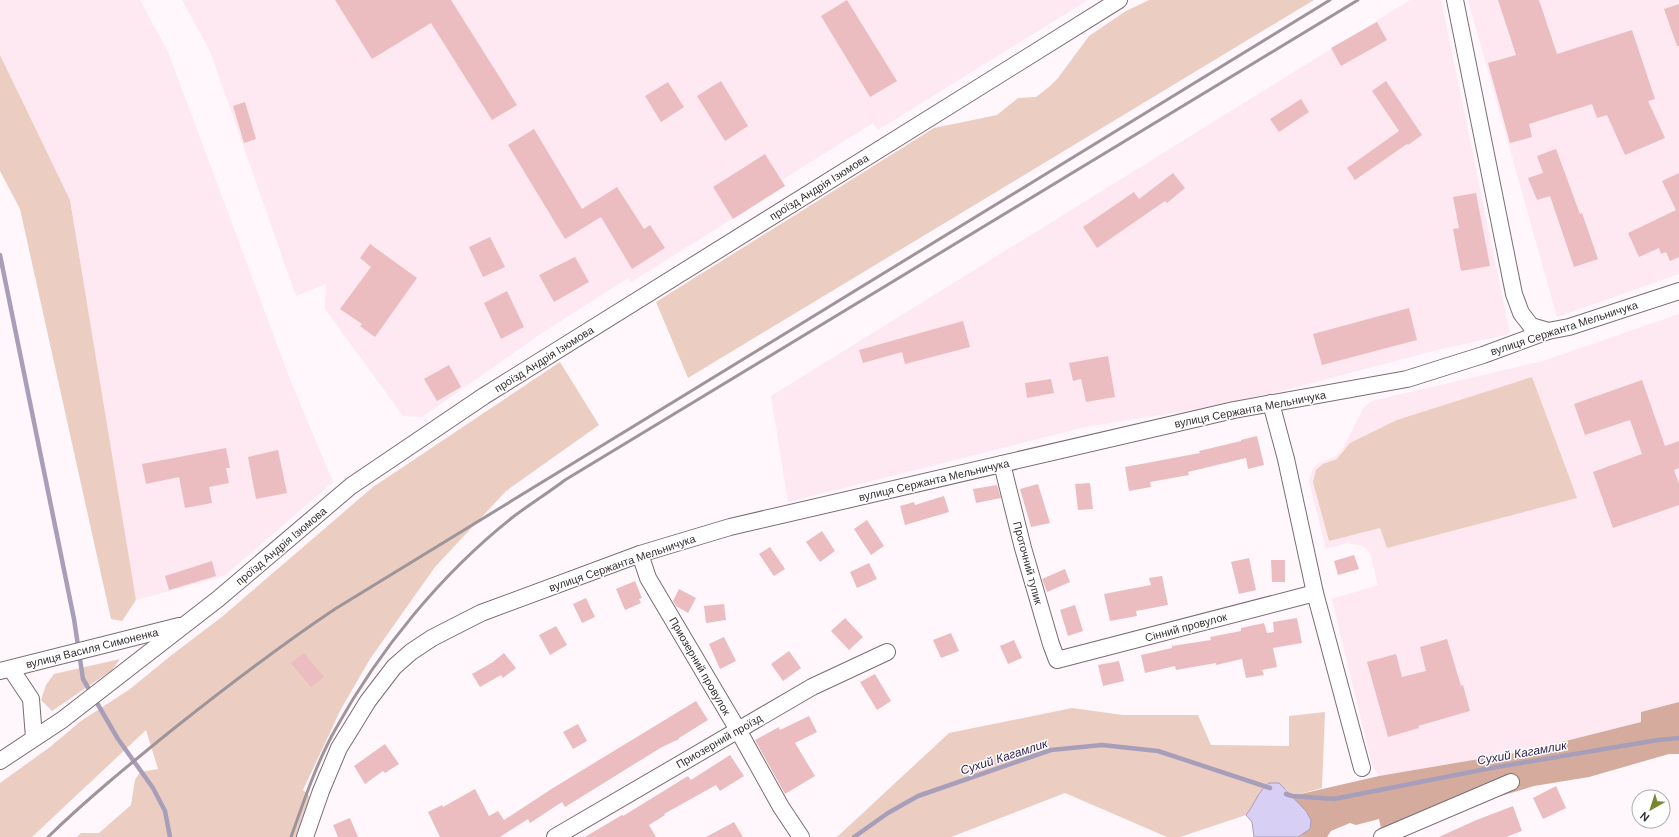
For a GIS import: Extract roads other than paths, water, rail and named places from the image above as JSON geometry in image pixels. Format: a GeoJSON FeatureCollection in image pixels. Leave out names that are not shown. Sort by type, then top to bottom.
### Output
{"type":"FeatureCollection","features":[{"type":"Feature","properties":{"kind":"street","name":"проїзд Андрія Ізюмова"},"geometry":{"type":"LineString","coordinates":[[0,761],[62,720],[120,676],[218,599],[351,486],[390,458],[484,396],[617,315],[804,195],[1119,0]]}},
{"type":"Feature","properties":{"kind":"street"},"geometry":{"type":"LineString","coordinates":[[1455,0],[1514,294],[1521,313],[1531,326],[1548,331]]}},
{"type":"Feature","properties":{"kind":"street","name":"вулиця Сержанта Мельничука"},"geometry":{"type":"LineString","coordinates":[[305,837],[321,791],[339,748],[368,701],[394,667],[432,638],[481,613],[640,554],[730,527],[1234,410],[1407,379],[1483,355],[1548,331],[1569,327],[1679,291]]}},
{"type":"Feature","properties":{"kind":"street"},"geometry":{"type":"LineString","coordinates":[[1271,403],[1286,459],[1315,593],[1362,768]]}},
{"type":"Feature","properties":{"kind":"street","name":"Проточний тупик"},"geometry":{"type":"LineString","coordinates":[[1002,464],[1050,644],[1057,660]]}},
{"type":"Feature","properties":{"kind":"street","name":"Приозерний провулок"},"geometry":{"type":"LineString","coordinates":[[640,554],[648,578],[738,730],[780,807],[801,837]]}},
{"type":"Feature","properties":{"kind":"street","name":"Сінний провулок"},"geometry":{"type":"LineString","coordinates":[[1057,660],[1315,593]]}},
{"type":"Feature","properties":{"kind":"street","name":"вулиця Василя Симоненка"},"geometry":{"type":"LineString","coordinates":[[6,670],[184,625]]}},
{"type":"Feature","properties":{"kind":"street","name":"Приозерний проїзд"},"geometry":{"type":"LineString","coordinates":[[555,837],[812,687],[887,652]]}},
{"type":"Feature","properties":{"kind":"street"},"geometry":{"type":"LineString","coordinates":[[6,670],[31,699],[34,738]]}},
{"type":"Feature","properties":{"kind":"street"},"geometry":{"type":"LineString","coordinates":[[1382,837],[1511,782]]}},
{"type":"Feature","properties":{"kind":"waterway"},"geometry":{"type":"LineString","coordinates":[[0,255],[74,619],[83,679],[118,739],[153,788],[165,811],[170,837]]}},
{"type":"Feature","properties":{"kind":"waterway","name":"Сухий Кагамлик"},"geometry":{"type":"LineString","coordinates":[[1286,794],[1292,796],[1334,799],[1491,768],[1658,740],[1679,738]]}},
{"type":"Feature","properties":{"kind":"waterway","name":"Сухий Кагамлик"},"geometry":{"type":"LineString","coordinates":[[854,837],[888,813],[918,796],[1051,750],[1102,745],[1158,751],[1270,788]]}},
{"type":"Feature","properties":{"kind":"railway"},"geometry":{"type":"LineString","coordinates":[[48,837],[93,795],[172,730],[252,668],[335,609],[1330,0]]}},
{"type":"Feature","properties":{"kind":"railway"},"geometry":{"type":"LineString","coordinates":[[291,837],[328,743],[352,700],[371,671],[392,642],[437,588],[486,539],[513,517],[565,480],[1358,0]]}}]}
